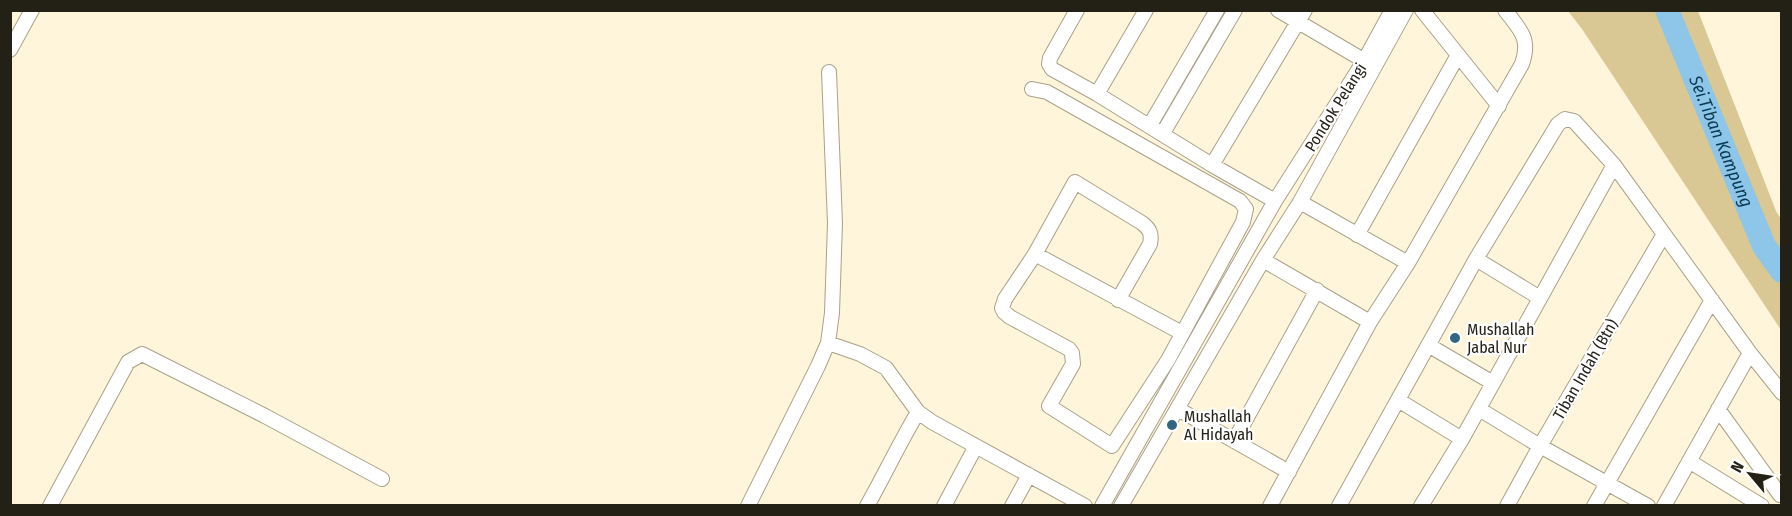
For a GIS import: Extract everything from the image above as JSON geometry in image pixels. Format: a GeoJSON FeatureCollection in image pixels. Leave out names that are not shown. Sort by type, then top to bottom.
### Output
{"type":"FeatureCollection","features":[{"type":"Feature","properties":{"kind":"street"},"geometry":{"type":"LineString","coordinates":[[10,50],[32,10]]}},
{"type":"Feature","properties":{"kind":"street"},"geometry":{"type":"LineString","coordinates":[[1077,10],[1053,52],[1049,64],[1057,73],[1150,125],[1212,165],[1276,199],[1299,205],[1408,262]]}},
{"type":"Feature","properties":{"kind":"street"},"geometry":{"type":"LineString","coordinates":[[1097,94],[1146,10]]}},
{"type":"Feature","properties":{"kind":"street"},"geometry":{"type":"LineString","coordinates":[[1150,125],[1217,10]]}},
{"type":"Feature","properties":{"kind":"street"},"geometry":{"type":"LineString","coordinates":[[1163,133],[1235,10]]}},
{"type":"Feature","properties":{"kind":"street"},"geometry":{"type":"LineString","coordinates":[[1278,10],[1302,16],[1370,64]]}},
{"type":"Feature","properties":{"kind":"street","name":"Pondok Pelangi"},"geometry":{"type":"LineString","coordinates":[[1174,363],[1276,199],[1370,64],[1392,10]]}},
{"type":"Feature","properties":{"kind":"street"},"geometry":{"type":"LineString","coordinates":[[1121,506],[1263,260],[1299,205],[1370,64],[1406,10]]}},
{"type":"Feature","properties":{"kind":"street"},"geometry":{"type":"LineString","coordinates":[[1422,10],[1499,106]]}},
{"type":"Feature","properties":{"kind":"street"},"geometry":{"type":"LineString","coordinates":[[1270,506],[1370,322],[1408,262],[1522,64],[1526,48],[1524,34],[1505,10]]}},
{"type":"Feature","properties":{"kind":"street"},"geometry":{"type":"LineString","coordinates":[[1212,165],[1302,16]]}},
{"type":"Feature","properties":{"kind":"street"},"geometry":{"type":"LineString","coordinates":[[1357,235],[1458,55]]}},
{"type":"Feature","properties":{"kind":"street"},"geometry":{"type":"LineString","coordinates":[[748,506],[828,343],[832,313],[835,223],[829,72]]}},
{"type":"Feature","properties":{"kind":"street"},"geometry":{"type":"LineString","coordinates":[[1032,88],[1047,92],[1244,205],[1246,209],[1243,222],[1182,333],[1174,363],[1102,506]]}},
{"type":"Feature","properties":{"kind":"street"},"geometry":{"type":"LineString","coordinates":[[1339,506],[1476,259],[1561,121],[1569,119],[1574,121],[1614,165],[1750,353],[1782,393]]}},
{"type":"Feature","properties":{"kind":"street"},"geometry":{"type":"LineString","coordinates":[[1421,506],[1479,409],[1614,165]]}},
{"type":"Feature","properties":{"kind":"street"},"geometry":{"type":"LineString","coordinates":[[1118,300],[1150,244],[1150,231],[1142,223],[1075,182],[1035,254],[1005,299],[1002,308],[1010,317],[1069,348],[1072,353],[1073,364],[1049,406],[1112,446],[1174,363]]}},
{"type":"Feature","properties":{"kind":"street","name":"Tiban Indah (Btn)"},"geometry":{"type":"LineString","coordinates":[[1508,506],[1540,446],[1664,234]]}},
{"type":"Feature","properties":{"kind":"street"},"geometry":{"type":"LineString","coordinates":[[1035,254],[1182,333]]}},
{"type":"Feature","properties":{"kind":"street"},"geometry":{"type":"LineString","coordinates":[[1476,259],[1540,298]]}},
{"type":"Feature","properties":{"kind":"street"},"geometry":{"type":"LineString","coordinates":[[1263,260],[1370,322]]}},
{"type":"Feature","properties":{"kind":"street"},"geometry":{"type":"LineString","coordinates":[[1234,441],[1317,290]]}},
{"type":"Feature","properties":{"kind":"street"},"geometry":{"type":"LineString","coordinates":[[1594,506],[1712,300]]}},
{"type":"Feature","properties":{"kind":"street"},"geometry":{"type":"LineString","coordinates":[[828,343],[860,354],[886,368],[918,412],[932,422],[1085,506]]}},
{"type":"Feature","properties":{"kind":"street"},"geometry":{"type":"LineString","coordinates":[[1428,345],[1493,383]]}},
{"type":"Feature","properties":{"kind":"street"},"geometry":{"type":"LineString","coordinates":[[1664,506],[1750,353]]}},
{"type":"Feature","properties":{"kind":"street"},"geometry":{"type":"LineString","coordinates":[[50,506],[128,362],[142,354],[265,416],[382,479]]}},
{"type":"Feature","properties":{"kind":"street"},"geometry":{"type":"LineString","coordinates":[[1398,400],[1462,439]]}},
{"type":"Feature","properties":{"kind":"street"},"geometry":{"type":"LineString","coordinates":[[1178,409],[1290,472]]}},
{"type":"Feature","properties":{"kind":"street"},"geometry":{"type":"LineString","coordinates":[[1479,409],[1648,506]]}},
{"type":"Feature","properties":{"kind":"street"},"geometry":{"type":"LineString","coordinates":[[1718,409],[1778,498]]}},
{"type":"Feature","properties":{"kind":"street"},"geometry":{"type":"LineString","coordinates":[[867,506],[897,446],[918,412]]}},
{"type":"Feature","properties":{"kind":"street"},"geometry":{"type":"LineString","coordinates":[[944,506],[976,446]]}},
{"type":"Feature","properties":{"kind":"street"},"geometry":{"type":"LineString","coordinates":[[1689,461],[1762,506]]}},
{"type":"Feature","properties":{"kind":"street"},"geometry":{"type":"LineString","coordinates":[[1012,506],[1029,475]]}},
{"type":"Feature","properties":{"kind":"shaded area"},"geometry":{"type":"Polygon","coordinates":[[[1568,11],[1698,11],[1781,219],[1781,330],[1582,29],[1568,11]]]}},
{"type":"Feature","properties":{"kind":"waterway","name":"Sei.Tiban Kampung"},"geometry":{"type":"LineString","coordinates":[[1667,10],[1764,246],[1782,271]]}},
{"type":"Feature","properties":{"kind":"place","name":"Mushallah Jabal Nur"},"geometry":{"type":"Point","coordinates":[1455,338]}},
{"type":"Feature","properties":{"kind":"place","name":"Mushallah Al Hidayah"},"geometry":{"type":"Point","coordinates":[1172,425]}}]}
